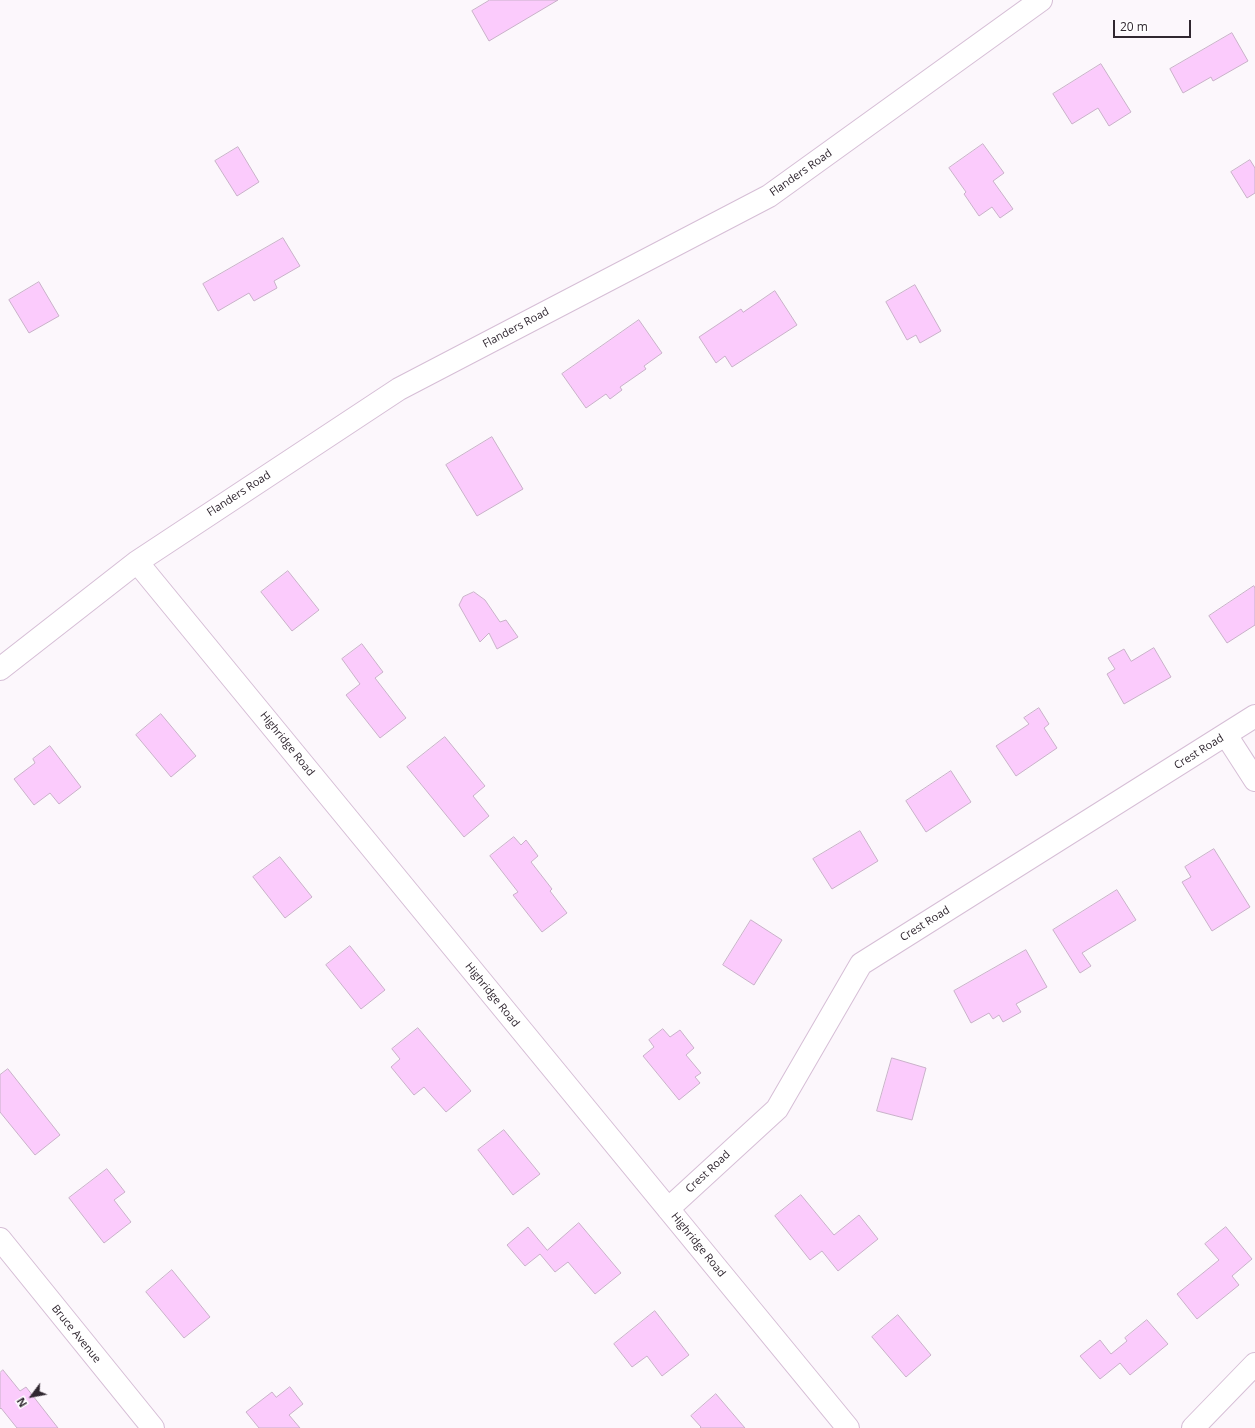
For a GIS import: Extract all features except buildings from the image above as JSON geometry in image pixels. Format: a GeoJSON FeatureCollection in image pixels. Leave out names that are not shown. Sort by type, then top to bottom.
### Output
{"type":"FeatureCollection","features":[{"type":"Feature","properties":{"kind":"street","name":"Flanders Road"},"geometry":{"type":"LineString","coordinates":[[0,669],[137,562],[399,389],[769,196],[1041,0]]}},
{"type":"Feature","properties":{"kind":"street","name":"Highridge Road"},"geometry":{"type":"LineString","coordinates":[[137,562],[848,1428]]}},
{"type":"Feature","properties":{"kind":"street","name":"Crest Road"},"geometry":{"type":"LineString","coordinates":[[668,1209],[777,1109],[861,964],[1255,716]]}},
{"type":"Feature","properties":{"kind":"street"},"geometry":{"type":"LineString","coordinates":[[1226,735],[1255,780]]}},
{"type":"Feature","properties":{"kind":"street","name":"Bruce Avenue"},"geometry":{"type":"LineString","coordinates":[[0,1239],[153,1428]]}},
{"type":"Feature","properties":{"kind":"street"},"geometry":{"type":"LineString","coordinates":[[1193,1428],[1255,1364]]}}]}
